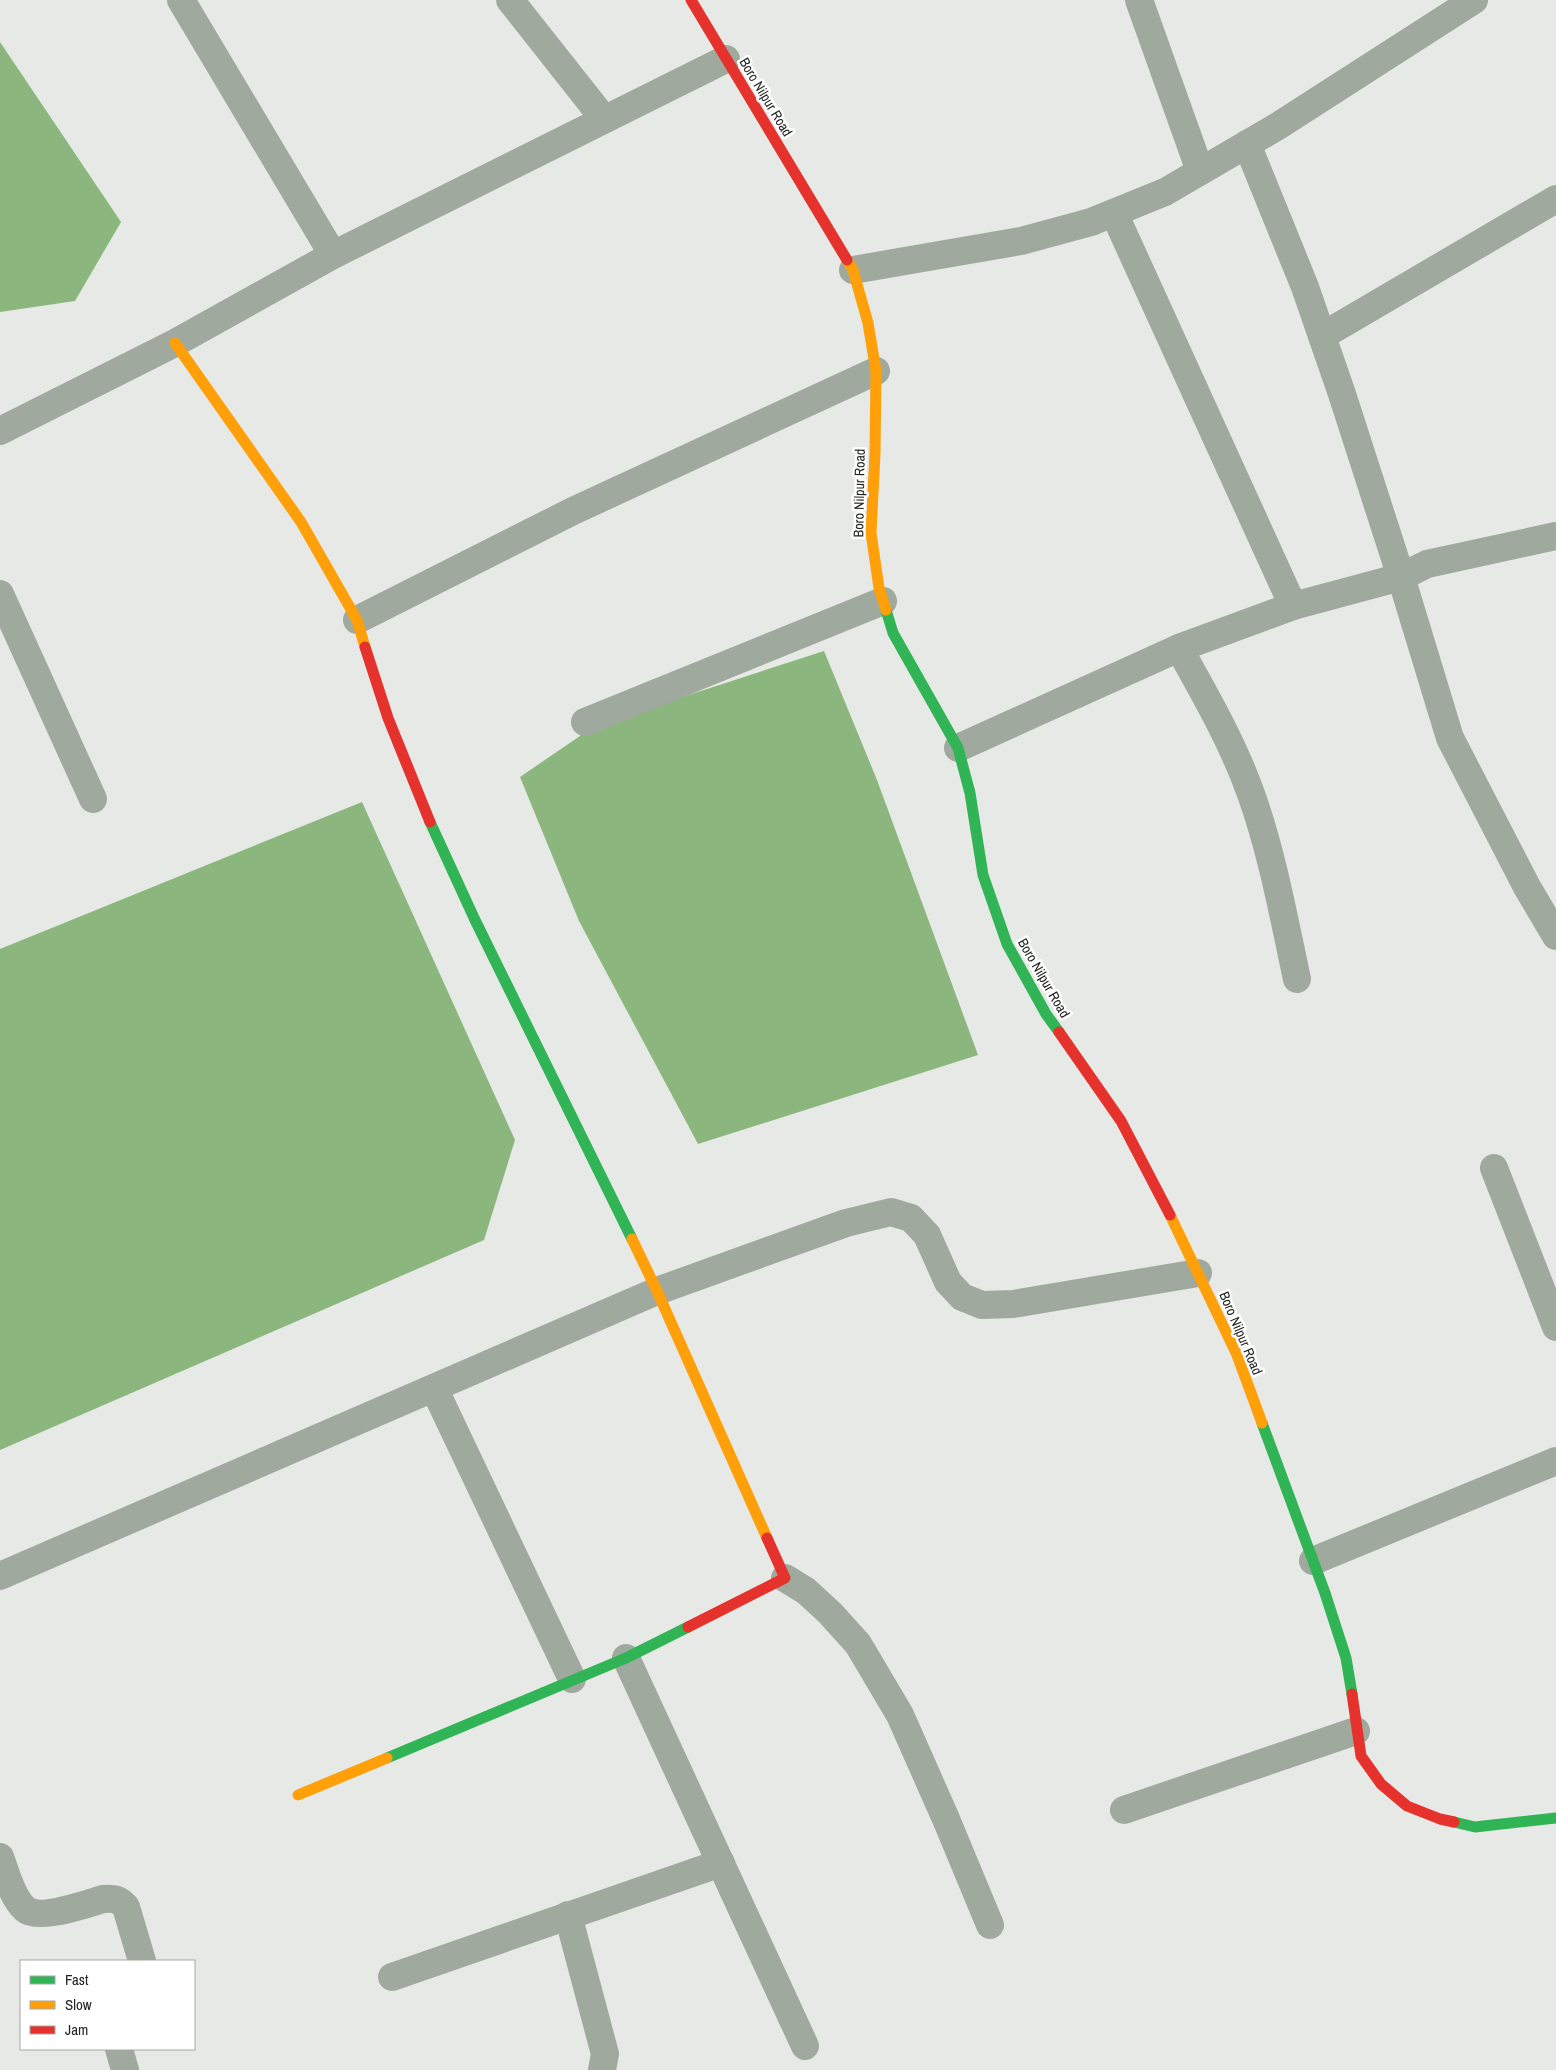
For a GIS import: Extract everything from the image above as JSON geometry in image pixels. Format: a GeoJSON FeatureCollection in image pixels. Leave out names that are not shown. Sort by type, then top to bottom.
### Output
{"type":"FeatureCollection","features":[{"type":"Feature","properties":{"kind":"street"},"geometry":{"type":"LineString","coordinates":[[181,0],[333,255]]}},
{"type":"Feature","properties":{"kind":"street"},"geometry":{"type":"LineString","coordinates":[[510,0],[604,119]]}},
{"type":"Feature","properties":{"kind":"street","name":"Boro Nilpur Road"},"geometry":{"type":"LineString","coordinates":[[691,0],[853,270],[868,323],[876,372],[875,454],[871,533],[879,588],[893,634],[958,748],[970,793],[983,875],[1007,944],[1046,1014],[1121,1121],[1150,1173],[1237,1355],[1313,1561],[1346,1658],[1361,1756],[1381,1784],[1407,1806],[1440,1819],[1475,1827],[1556,1818]]}},
{"type":"Feature","properties":{"kind":"street"},"geometry":{"type":"LineString","coordinates":[[1139,0],[1200,171]]}},
{"type":"Feature","properties":{"kind":"street"},"geometry":{"type":"LineString","coordinates":[[853,270],[1021,241],[1091,222],[1165,192],[1247,144],[1474,0]]}},
{"type":"Feature","properties":{"kind":"street"},"geometry":{"type":"LineString","coordinates":[[0,431],[175,343],[333,255],[726,59]]}},
{"type":"Feature","properties":{"kind":"street"},"geometry":{"type":"LineString","coordinates":[[1247,144],[1305,287],[1322,336],[1401,577],[1450,738],[1527,886],[1556,936]]}},
{"type":"Feature","properties":{"kind":"street"},"geometry":{"type":"LineString","coordinates":[[1322,336],[1556,200]]}},
{"type":"Feature","properties":{"kind":"street"},"geometry":{"type":"LineString","coordinates":[[1114,213],[1293,606]]}},
{"type":"Feature","properties":{"kind":"street"},"geometry":{"type":"LineString","coordinates":[[175,343],[300,522],[357,620],[388,718],[425,811],[475,920],[658,1291],[785,1578],[806,1591],[830,1613],[858,1644],[900,1715],[990,1925]]}},
{"type":"Feature","properties":{"kind":"street"},"geometry":{"type":"LineString","coordinates":[[357,620],[573,511],[876,372]]}},
{"type":"Feature","properties":{"kind":"street"},"geometry":{"type":"LineString","coordinates":[[958,748],[1178,648],[1293,606],[1401,577],[1428,564],[1556,536]]}},
{"type":"Feature","properties":{"kind":"street"},"geometry":{"type":"LineString","coordinates":[[0,594],[93,799]]}},
{"type":"Feature","properties":{"kind":"street"},"geometry":{"type":"LineString","coordinates":[[585,722],[883,601]]}},
{"type":"Feature","properties":{"kind":"street"},"geometry":{"type":"LineString","coordinates":[[1178,648],[1221,724],[1251,795],[1275,879],[1297,980]]}},
{"type":"Feature","properties":{"kind":"street"},"geometry":{"type":"LineString","coordinates":[[1494,1168],[1556,1327]]}},
{"type":"Feature","properties":{"kind":"street"},"geometry":{"type":"LineString","coordinates":[[0,1576],[658,1291],[846,1223],[891,1212],[911,1218],[927,1235],[948,1282],[962,1297],[982,1305],[1013,1304],[1198,1273]]}},
{"type":"Feature","properties":{"kind":"street"},"geometry":{"type":"LineString","coordinates":[[434,1388],[572,1679]]}},
{"type":"Feature","properties":{"kind":"street"},"geometry":{"type":"LineString","coordinates":[[1313,1561],[1556,1461]]}},
{"type":"Feature","properties":{"kind":"street"},"geometry":{"type":"LineString","coordinates":[[298,1795],[626,1658],[785,1578]]}},
{"type":"Feature","properties":{"kind":"street"},"geometry":{"type":"LineString","coordinates":[[626,1658],[805,2046]]}},
{"type":"Feature","properties":{"kind":"street"},"geometry":{"type":"LineString","coordinates":[[1124,1810],[1356,1731]]}},
{"type":"Feature","properties":{"kind":"street"},"geometry":{"type":"LineString","coordinates":[[0,1857],[15,1894],[25,1910],[41,1914],[103,1899],[113,1898],[120,1900],[126,1907],[142,1960]]}},
{"type":"Feature","properties":{"kind":"street"},"geometry":{"type":"LineString","coordinates":[[392,1977],[720,1863]]}},
{"type":"Feature","properties":{"kind":"street"},"geometry":{"type":"LineString","coordinates":[[568,1915],[605,2054],[602,2070]]}},
{"type":"Feature","properties":{"kind":"street"},"geometry":{"type":"LineString","coordinates":[[119,2050],[125,2070]]}},
{"type":"Feature","properties":{"kind":"shaded area"},"geometry":{"type":"Polygon","coordinates":[[[0,42],[121,222],[75,301],[0,312],[0,42]]]}},
{"type":"Feature","properties":{"kind":"shaded area"},"geometry":{"type":"Polygon","coordinates":[[[824,651],[877,780],[978,1055],[698,1144],[579,921],[520,777],[596,725],[824,651]]]}},
{"type":"Feature","properties":{"kind":"shaded area"},"geometry":{"type":"Polygon","coordinates":[[[362,802],[515,1140],[484,1240],[0,1450],[0,949],[362,802]]]}},
{"type":"Feature","properties":{"kind":"traffic: fast"},"geometry":{"type":"LineString","coordinates":[[886,610],[893,633],[958,748],[970,793],[983,875],[1007,944],[1046,1014],[1059,1032]]}},
{"type":"Feature","properties":{"kind":"traffic: fast"},"geometry":{"type":"LineString","coordinates":[[430,822],[475,920],[632,1239]]}},
{"type":"Feature","properties":{"kind":"traffic: fast"},"geometry":{"type":"LineString","coordinates":[[1262,1423],[1325,1593],[1346,1658],[1352,1694]]}},
{"type":"Feature","properties":{"kind":"traffic: fast"},"geometry":{"type":"LineString","coordinates":[[387,1758],[626,1658],[688,1627]]}},
{"type":"Feature","properties":{"kind":"traffic: fast"},"geometry":{"type":"LineString","coordinates":[[1454,1822],[1475,1827],[1556,1818]]}},
{"type":"Feature","properties":{"kind":"traffic: slow"},"geometry":{"type":"LineString","coordinates":[[847,260],[853,270],[868,323],[876,371],[875,454],[871,533],[879,588],[886,610]]}},
{"type":"Feature","properties":{"kind":"traffic: slow"},"geometry":{"type":"LineString","coordinates":[[175,343],[301,522],[357,620],[365,647]]}},
{"type":"Feature","properties":{"kind":"traffic: slow"},"geometry":{"type":"LineString","coordinates":[[1170,1215],[1237,1355],[1262,1423]]}},
{"type":"Feature","properties":{"kind":"traffic: slow"},"geometry":{"type":"LineString","coordinates":[[632,1239],[767,1538]]}},
{"type":"Feature","properties":{"kind":"traffic: slow"},"geometry":{"type":"LineString","coordinates":[[298,1795],[387,1758]]}},
{"type":"Feature","properties":{"kind":"traffic: jam"},"geometry":{"type":"LineString","coordinates":[[691,0],[847,260]]}},
{"type":"Feature","properties":{"kind":"traffic: jam"},"geometry":{"type":"LineString","coordinates":[[365,647],[388,718],[430,822]]}},
{"type":"Feature","properties":{"kind":"traffic: jam"},"geometry":{"type":"LineString","coordinates":[[1059,1032],[1121,1121],[1170,1215]]}},
{"type":"Feature","properties":{"kind":"traffic: jam"},"geometry":{"type":"LineString","coordinates":[[688,1627],[785,1578],[767,1538]]}},
{"type":"Feature","properties":{"kind":"traffic: jam"},"geometry":{"type":"LineString","coordinates":[[1352,1694],[1361,1756],[1381,1784],[1407,1806],[1440,1819],[1454,1822]]}}]}
